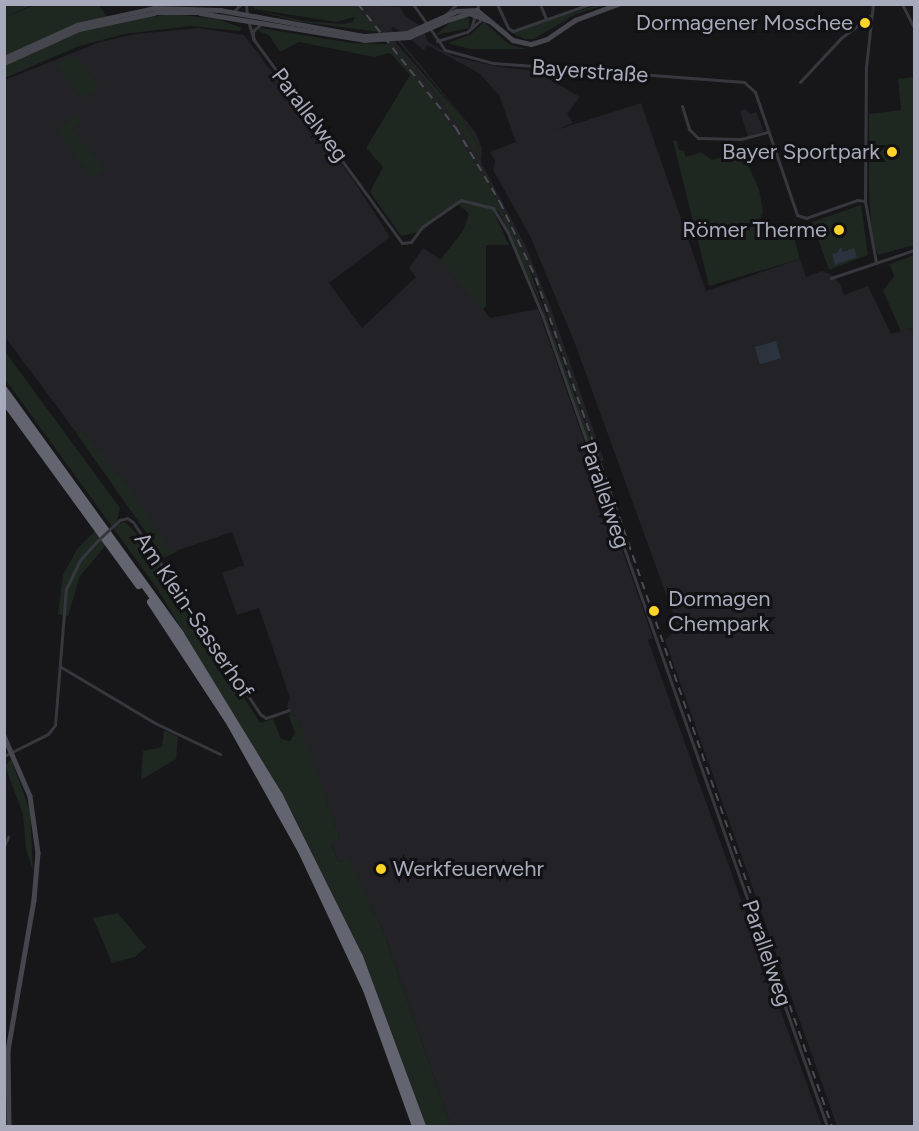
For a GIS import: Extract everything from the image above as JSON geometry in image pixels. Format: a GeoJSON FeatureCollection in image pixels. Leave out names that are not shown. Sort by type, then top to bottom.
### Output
{"type":"FeatureCollection","features":[{"type":"Feature","properties":{"kind":"highway"},"geometry":{"type":"LineString","coordinates":[[4,390],[180,634],[279,796],[359,957],[422,1126]]}},
{"type":"Feature","properties":{"kind":"highway"},"geometry":{"type":"LineString","coordinates":[[4,400],[175,636],[269,789],[352,957],[416,1126]]}},
{"type":"Feature","properties":{"kind":"main road"},"geometry":{"type":"LineString","coordinates":[[443,20],[457,10],[477,9],[513,40],[536,43],[574,20],[618,4]]}},
{"type":"Feature","properties":{"kind":"main road"},"geometry":{"type":"LineString","coordinates":[[4,60],[77,25],[124,12],[182,8],[228,12],[263,24],[364,38],[407,33],[477,9]]}},
{"type":"Feature","properties":{"kind":"main road"},"geometry":{"type":"LineString","coordinates":[[477,9],[497,26]]}},
{"type":"Feature","properties":{"kind":"main road"},"geometry":{"type":"LineString","coordinates":[[4,60],[79,29],[125,16],[182,12],[247,18],[364,38]]}},
{"type":"Feature","properties":{"kind":"main road"},"geometry":{"type":"LineString","coordinates":[[4,735],[30,796],[38,853],[34,900],[6,1051],[9,1126]]}},
{"type":"Feature","properties":{"kind":"main road"},"geometry":{"type":"LineString","coordinates":[[4,1044],[10,1034]]}},
{"type":"Feature","properties":{"kind":"street"},"geometry":{"type":"LineString","coordinates":[[228,12],[241,4]]}},
{"type":"Feature","properties":{"kind":"street","name":"Parallelweg"},"geometry":{"type":"LineString","coordinates":[[246,4],[247,18],[254,40],[402,243],[411,242],[422,227],[455,201],[472,202],[497,211],[537,300],[827,1126]]}},
{"type":"Feature","properties":{"kind":"street"},"geometry":{"type":"LineString","coordinates":[[413,4],[437,41],[470,29],[485,18]]}},
{"type":"Feature","properties":{"kind":"street"},"geometry":{"type":"LineString","coordinates":[[443,20],[458,4]]}},
{"type":"Feature","properties":{"kind":"street"},"geometry":{"type":"LineString","coordinates":[[497,4],[510,30],[591,4]]}},
{"type":"Feature","properties":{"kind":"street"},"geometry":{"type":"LineString","coordinates":[[540,4],[546,19]]}},
{"type":"Feature","properties":{"kind":"street"},"geometry":{"type":"LineString","coordinates":[[873,4],[866,67],[865,201],[876,263]]}},
{"type":"Feature","properties":{"kind":"street"},"geometry":{"type":"LineString","coordinates":[[902,4],[915,28]]}},
{"type":"Feature","properties":{"kind":"street"},"geometry":{"type":"LineString","coordinates":[[470,29],[477,9]]}},
{"type":"Feature","properties":{"kind":"street"},"geometry":{"type":"LineString","coordinates":[[465,13],[472,23]]}},
{"type":"Feature","properties":{"kind":"street"},"geometry":{"type":"LineString","coordinates":[[800,82],[841,38],[872,15]]}},
{"type":"Feature","properties":{"kind":"street"},"geometry":{"type":"LineString","coordinates":[[254,40],[255,28],[263,24]]}},
{"type":"Feature","properties":{"kind":"street","name":"Bayerstraße"},"geometry":{"type":"LineString","coordinates":[[437,41],[451,52],[501,65],[738,80],[748,84],[768,132]]}},
{"type":"Feature","properties":{"kind":"street"},"geometry":{"type":"LineString","coordinates":[[682,106],[692,133],[699,138],[741,139],[768,132],[800,217],[857,200],[865,201]]}},
{"type":"Feature","properties":{"kind":"street"},"geometry":{"type":"LineString","coordinates":[[831,278],[915,250]]}},
{"type":"Feature","properties":{"kind":"street","name":"Am Klein-Sasserhof"},"geometry":{"type":"LineString","coordinates":[[13,752],[53,728],[61,667],[66,589],[80,560],[120,520],[127,518],[133,522],[260,714],[266,718],[289,710]]}},
{"type":"Feature","properties":{"kind":"street"},"geometry":{"type":"LineString","coordinates":[[61,667],[155,723],[220,754]]}},
{"type":"Feature","properties":{"kind":"street"},"geometry":{"type":"LineString","coordinates":[[4,756],[13,752]]}},
{"type":"Feature","properties":{"kind":"street"},"geometry":{"type":"LineString","coordinates":[[6,848],[8,837]]}},
{"type":"Feature","properties":{"kind":"shaded area"},"geometry":{"type":"Polygon","coordinates":[[[98,4],[111,22],[171,14],[218,19],[242,28],[239,31],[190,26],[125,34],[79,46],[5,78],[5,5],[32,5],[7,16],[35,5],[98,4]]]}},
{"type":"Feature","properties":{"kind":"shaded area"},"geometry":{"type":"Polygon","coordinates":[[[253,5],[355,5],[379,32],[295,21],[252,9],[304,21],[344,24],[353,22],[355,17],[336,22],[254,9],[253,5]]]}},
{"type":"Feature","properties":{"kind":"shaded area"},"geometry":{"type":"Polygon","coordinates":[[[355,5],[400,7],[405,16],[422,27],[428,42],[453,56],[494,66],[544,72],[544,76],[580,97],[567,114],[573,123],[556,130],[641,103],[706,291],[800,259],[806,277],[822,271],[830,274],[840,284],[844,295],[868,286],[891,334],[911,328],[914,338],[914,1126],[837,1126],[665,640],[678,627],[574,341],[530,236],[493,170],[495,161],[490,152],[516,142],[499,95],[479,73],[427,45],[424,50],[394,27],[391,29],[476,133],[482,149],[481,162],[525,245],[549,303],[604,460],[600,462],[536,282],[490,186],[429,93],[355,5]],[[389,31],[387,33],[434,91],[480,159],[476,142],[462,117],[389,31]]]}},
{"type":"Feature","properties":{"kind":"shaded area"},"geometry":{"type":"Polygon","coordinates":[[[362,5],[462,117],[476,142],[481,161],[434,91],[362,5]]]}},
{"type":"Feature","properties":{"kind":"shaded area"},"geometry":{"type":"Polygon","coordinates":[[[598,5],[605,5],[576,14],[534,39],[524,39],[510,32],[598,5]]]}},
{"type":"Feature","properties":{"kind":"shaded area"},"geometry":{"type":"Polygon","coordinates":[[[462,15],[469,18],[469,28],[436,35],[454,19],[444,23],[462,15]]]}},
{"type":"Feature","properties":{"kind":"shaded area"},"geometry":{"type":"Polygon","coordinates":[[[484,22],[510,45],[528,49],[470,49],[447,43],[470,35],[484,22]]]}},
{"type":"Feature","properties":{"kind":"shaded area"},"geometry":{"type":"Polygon","coordinates":[[[199,28],[244,35],[352,178],[390,237],[329,283],[362,328],[416,277],[409,268],[423,248],[446,263],[490,318],[538,309],[653,638],[648,640],[822,1126],[451,1126],[383,931],[349,859],[339,862],[331,843],[340,839],[296,717],[291,718],[287,705],[290,698],[259,608],[237,615],[222,573],[244,565],[232,532],[167,554],[5,337],[5,80],[100,42],[136,34],[199,28]]]}},
{"type":"Feature","properties":{"kind":"shaded area"},"geometry":{"type":"Polygon","coordinates":[[[260,28],[352,43],[389,44],[429,93],[486,179],[522,249],[618,514],[614,516],[539,300],[499,212],[491,206],[509,245],[486,245],[486,306],[483,310],[440,260],[463,231],[469,214],[457,203],[422,231],[401,236],[370,192],[383,167],[366,148],[410,75],[390,53],[374,57],[299,42],[280,52],[269,35],[258,31],[260,28]]]}},
{"type":"Feature","properties":{"kind":"shaded area"},"geometry":{"type":"Polygon","coordinates":[[[76,55],[99,88],[83,99],[55,64],[76,55]]]}},
{"type":"Feature","properties":{"kind":"shaded area","name":"Bayer Sportpark"},"geometry":{"type":"Polygon","coordinates":[[[914,77],[914,245],[878,255],[872,238],[869,190],[869,114],[901,110],[898,79],[914,77]]]}},
{"type":"Feature","properties":{"kind":"shaded area"},"geometry":{"type":"Polygon","coordinates":[[[746,109],[750,114],[756,112],[764,131],[748,137],[740,111],[746,109]]]}},
{"type":"Feature","properties":{"kind":"shaded area"},"geometry":{"type":"Polygon","coordinates":[[[77,115],[81,121],[72,129],[104,169],[91,178],[58,130],[77,115]]]}},
{"type":"Feature","properties":{"kind":"shaded area"},"geometry":{"type":"Polygon","coordinates":[[[673,141],[677,141],[679,150],[684,151],[686,157],[701,152],[712,160],[729,155],[747,163],[759,189],[763,212],[758,227],[768,236],[792,229],[800,259],[709,286],[673,141]]]}},
{"type":"Feature","properties":{"kind":"shaded area","name":"Römer Therme"},"geometry":{"type":"Polygon","coordinates":[[[861,205],[868,255],[829,270],[812,222],[861,205]]]}},
{"type":"Feature","properties":{"kind":"shaded area"},"geometry":{"type":"Polygon","coordinates":[[[914,255],[914,338],[911,328],[901,331],[883,291],[894,276],[890,265],[880,268],[914,255]]]}},
{"type":"Feature","properties":{"kind":"shaded area"},"geometry":{"type":"Polygon","coordinates":[[[4,350],[120,508],[116,525],[124,522],[131,527],[169,577],[260,723],[273,719],[281,739],[290,741],[295,733],[288,714],[297,717],[340,839],[331,844],[339,862],[349,858],[383,931],[451,1126],[426,1126],[362,956],[292,812],[158,590],[5,379],[4,350]]]}},
{"type":"Feature","properties":{"kind":"shaded area"},"geometry":{"type":"Polygon","coordinates":[[[80,430],[127,484],[170,550],[178,551],[164,558],[76,433],[80,430]]]}},
{"type":"Feature","properties":{"kind":"shaded area"},"geometry":{"type":"Polygon","coordinates":[[[95,531],[107,544],[80,576],[68,616],[58,614],[63,575],[77,549],[95,531]]]}},
{"type":"Feature","properties":{"kind":"shaded area"},"geometry":{"type":"Polygon","coordinates":[[[164,730],[178,737],[176,759],[141,780],[143,751],[162,747],[164,730]]]}},
{"type":"Feature","properties":{"kind":"shaded area"},"geometry":{"type":"Polygon","coordinates":[[[11,759],[30,811],[33,871],[26,849],[23,814],[5,766],[11,759]]]}},
{"type":"Feature","properties":{"kind":"shaded area"},"geometry":{"type":"Polygon","coordinates":[[[118,913],[146,947],[135,957],[112,963],[93,918],[118,913]]]}},
{"type":"Feature","properties":{"kind":"water"},"geometry":{"type":"Polygon","coordinates":[[[841,247],[843,252],[854,248],[857,257],[835,265],[832,253],[836,254],[841,247]]]}},
{"type":"Feature","properties":{"kind":"water"},"geometry":{"type":"Polygon","coordinates":[[[776,341],[781,358],[760,364],[755,347],[776,341]]]}},
{"type":"Feature","properties":{"kind":"railway"},"geometry":{"type":"LineString","coordinates":[[358,4],[456,128],[500,202],[536,278],[832,1126]]}},
{"type":"Feature","properties":{"kind":"place","name":"Dormagener Moschee"},"geometry":{"type":"Point","coordinates":[865,23]}},
{"type":"Feature","properties":{"kind":"place","name":"Bayer Sportpark"},"geometry":{"type":"Point","coordinates":[892,152]}},
{"type":"Feature","properties":{"kind":"place","name":"Römer Therme"},"geometry":{"type":"Point","coordinates":[839,230]}},
{"type":"Feature","properties":{"kind":"place","name":"Dormagen Chempark"},"geometry":{"type":"Point","coordinates":[654,611]}},
{"type":"Feature","properties":{"kind":"place","name":"Werkfeuerwehr"},"geometry":{"type":"Point","coordinates":[381,869]}}]}
